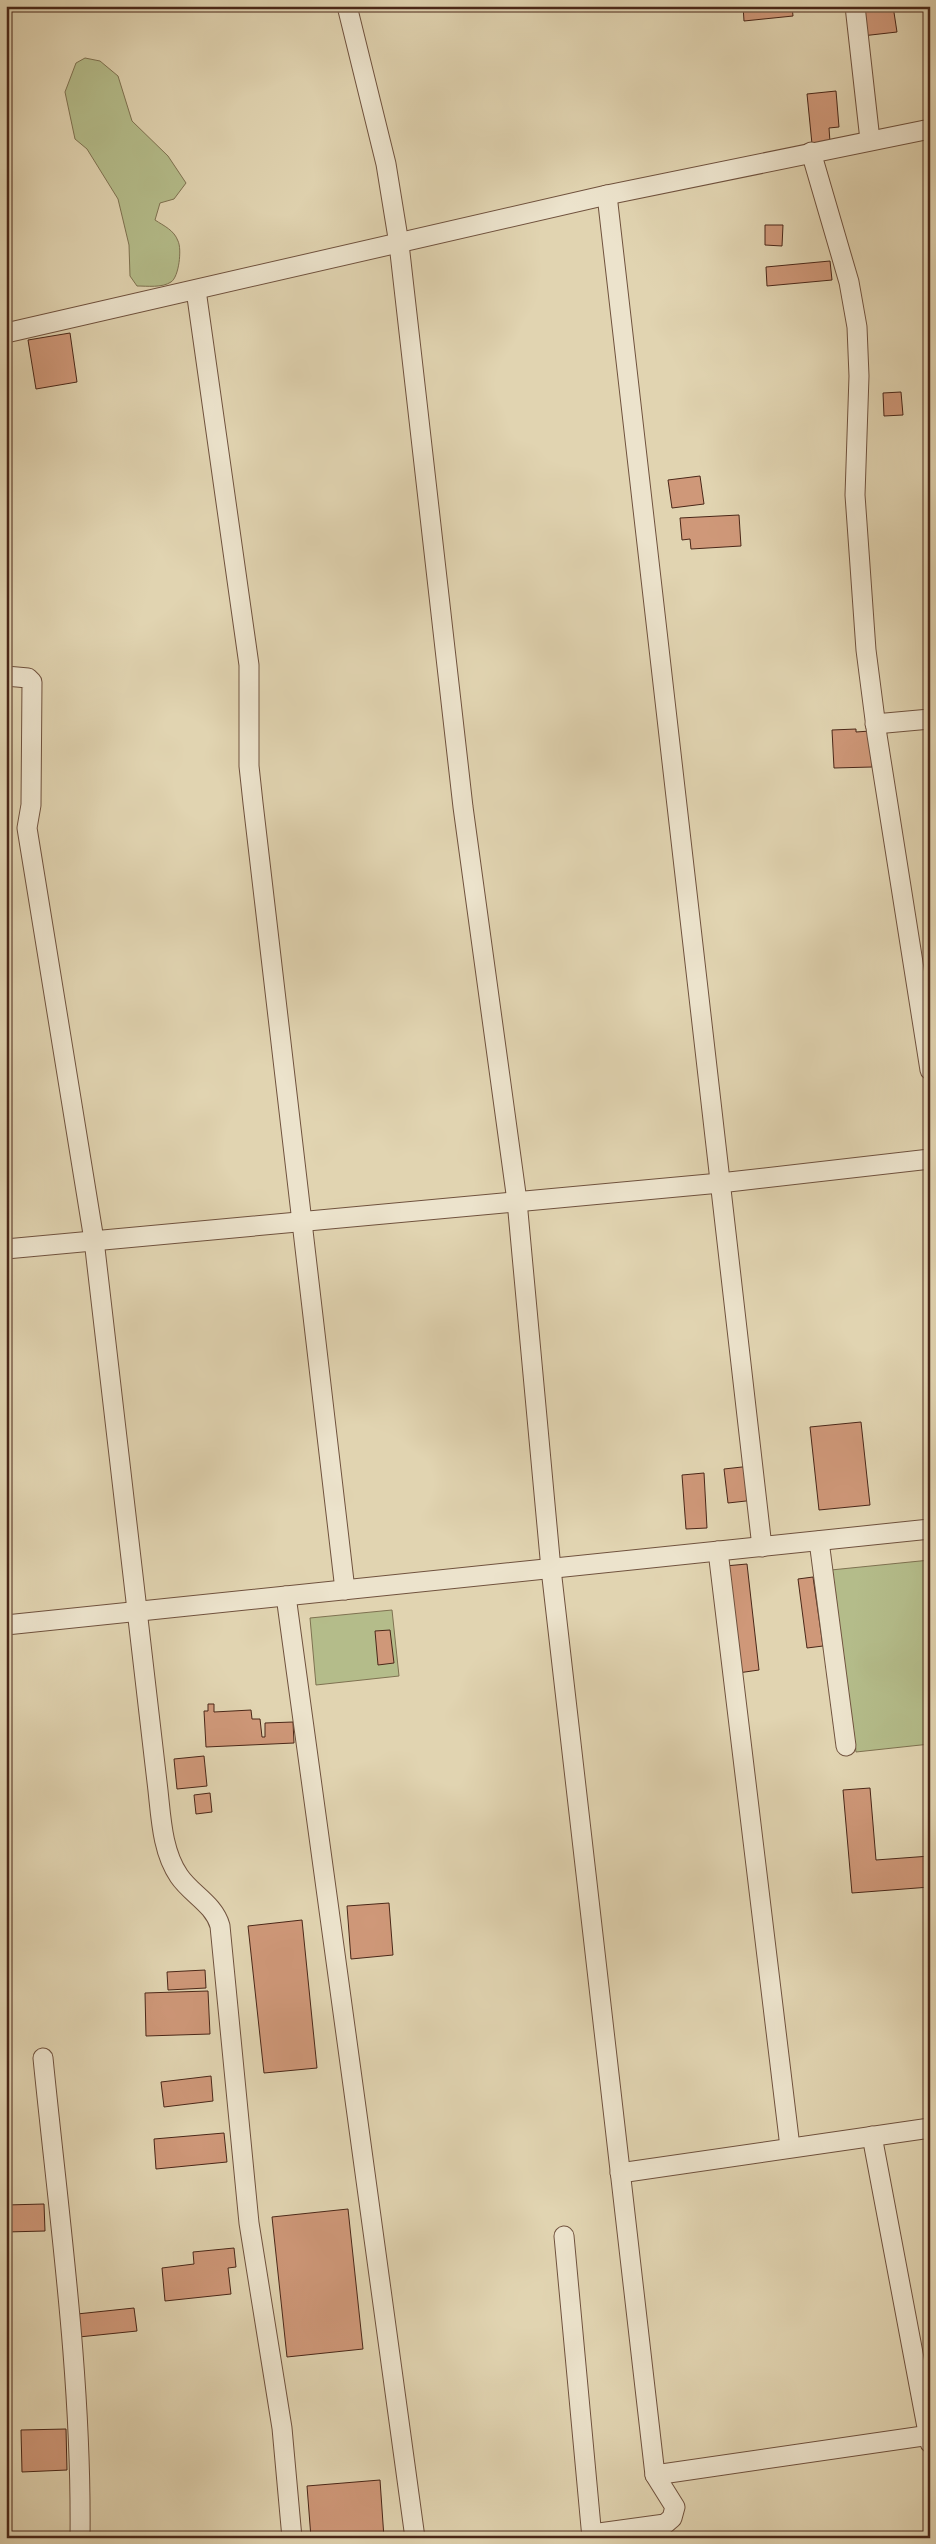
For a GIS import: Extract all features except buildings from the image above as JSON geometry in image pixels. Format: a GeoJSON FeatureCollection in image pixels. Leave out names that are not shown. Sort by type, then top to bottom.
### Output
{"type":"FeatureCollection","features":[{"type":"Feature","properties":{"kind":"street"},"geometry":{"type":"LineString","coordinates":[[347,6],[386,164],[399,244],[463,807],[517,1201],[551,1569],[655,2476],[675,2507],[672,2518],[665,2524],[592,2536],[564,2236]]}},
{"type":"Feature","properties":{"kind":"street"},"geometry":{"type":"LineString","coordinates":[[855,6],[870,140]]}},
{"type":"Feature","properties":{"kind":"street"},"geometry":{"type":"LineString","coordinates":[[6,333],[607,195],[930,129]]}},
{"type":"Feature","properties":{"kind":"street"},"geometry":{"type":"LineString","coordinates":[[811,152],[849,282],[856,327],[859,376],[856,495],[866,650],[875,724],[930,1070]]}},
{"type":"Feature","properties":{"kind":"street"},"geometry":{"type":"LineString","coordinates":[[607,195],[762,1547]]}},
{"type":"Feature","properties":{"kind":"street"},"geometry":{"type":"LineString","coordinates":[[196,290],[250,665],[250,766],[253,803],[304,1221],[345,1590]]}},
{"type":"Feature","properties":{"kind":"street"},"geometry":{"type":"LineString","coordinates":[[6,676],[28,678],[32,682],[31,805],[27,828],[94,1240],[166,1847],[179,1876],[211,1909],[220,1926],[249,2223],[282,2428],[292,2538]]}},
{"type":"Feature","properties":{"kind":"street"},"geometry":{"type":"LineString","coordinates":[[875,724],[930,719]]}},
{"type":"Feature","properties":{"kind":"street"},"geometry":{"type":"LineString","coordinates":[[6,1249],[720,1183],[930,1159]]}},
{"type":"Feature","properties":{"kind":"street"},"geometry":{"type":"LineString","coordinates":[[6,1625],[930,1529]]}},
{"type":"Feature","properties":{"kind":"street"},"geometry":{"type":"LineString","coordinates":[[819,1541],[846,1746]]}},
{"type":"Feature","properties":{"kind":"street"},"geometry":{"type":"LineString","coordinates":[[718,1551],[790,2147]]}},
{"type":"Feature","properties":{"kind":"street"},"geometry":{"type":"LineString","coordinates":[[286,1596],[415,2538]]}},
{"type":"Feature","properties":{"kind":"street"},"geometry":{"type":"LineString","coordinates":[[43,2058],[76,2387],[81,2472],[80,2538]]}},
{"type":"Feature","properties":{"kind":"street"},"geometry":{"type":"LineString","coordinates":[[620,2173],[930,2128]]}},
{"type":"Feature","properties":{"kind":"street"},"geometry":{"type":"LineString","coordinates":[[655,2476],[929,2437],[872,2136]]}},
{"type":"Feature","properties":{"kind":"green space"},"geometry":{"type":"Polygon","coordinates":[[[85,58],[100,61],[118,76],[132,121],[168,156],[186,183],[174,199],[160,203],[155,220],[171,231],[179,245],[178,269],[174,279],[167,284],[137,286],[130,276],[129,245],[118,199],[87,149],[75,139],[65,92],[76,63],[85,58]]]}},
{"type":"Feature","properties":{"kind":"green space"},"geometry":{"type":"Polygon","coordinates":[[[930,1560],[930,1744],[856,1752],[831,1570],[930,1560]]]}},
{"type":"Feature","properties":{"kind":"green space"},"geometry":{"type":"Polygon","coordinates":[[[392,1610],[399,1676],[316,1685],[310,1618],[392,1610]]]}}]}
